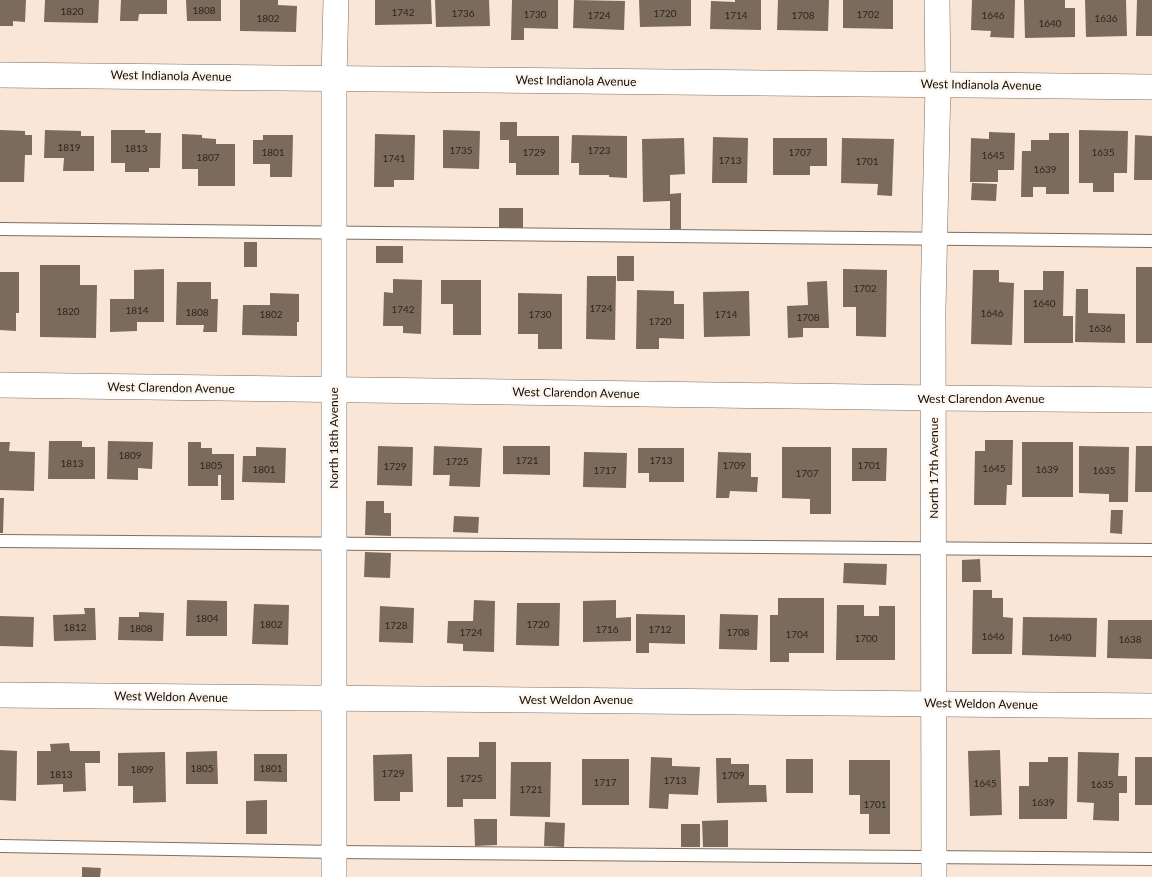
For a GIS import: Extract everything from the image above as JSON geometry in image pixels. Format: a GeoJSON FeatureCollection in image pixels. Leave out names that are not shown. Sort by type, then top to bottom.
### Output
{"type":"FeatureCollection","features":[{"type":"Feature","properties":{"kind":"street","name":"North 18th Avenue"},"geometry":{"type":"LineString","coordinates":[[334,877],[334,78],[336,0]]}},
{"type":"Feature","properties":{"kind":"street","name":"North 17th Avenue"},"geometry":{"type":"LineString","coordinates":[[934,867],[933,310],[938,84],[936,0]]}},
{"type":"Feature","properties":{"kind":"street","name":"West Indianola Avenue"},"geometry":{"type":"LineString","coordinates":[[0,75],[1152,87]]}},
{"type":"Feature","properties":{"kind":"street","name":"West Clarendon Avenue"},"geometry":{"type":"LineString","coordinates":[[0,385],[1152,400]]}},
{"type":"Feature","properties":{"kind":"street","name":"West Weldon Avenue"},"geometry":{"type":"LineString","coordinates":[[0,695],[1152,706]]}},
{"type":"Feature","properties":{"kind":"lane"},"geometry":{"type":"LineString","coordinates":[[0,229],[334,234],[1152,241]]}},
{"type":"Feature","properties":{"kind":"lane"},"geometry":{"type":"LineString","coordinates":[[0,541],[1152,550]]}},
{"type":"Feature","properties":{"kind":"lane"},"geometry":{"type":"LineString","coordinates":[[0,846],[334,852],[934,867],[1152,859]]}},
{"type":"Feature","properties":{"kind":"building"},"geometry":{"type":"Polygon","coordinates":[[[0,0],[26,0],[25,22],[13,21],[13,26],[0,26],[0,0]]]}},
{"type":"Feature","properties":{"kind":"building"},"geometry":{"type":"Polygon","coordinates":[[[45,0],[99,0],[98,23],[44,22],[45,0]]]}},
{"type":"Feature","properties":{"kind":"building"},"geometry":{"type":"Polygon","coordinates":[[[121,0],[167,0],[167,14],[139,14],[138,21],[120,21],[121,0]]]}},
{"type":"Feature","properties":{"kind":"building"},"geometry":{"type":"Polygon","coordinates":[[[186,0],[221,0],[221,21],[187,21],[186,0]]]}},
{"type":"Feature","properties":{"kind":"building"},"geometry":{"type":"Polygon","coordinates":[[[240,0],[278,0],[278,5],[297,6],[296,32],[240,31],[240,0]]]}},
{"type":"Feature","properties":{"kind":"building"},"geometry":{"type":"Polygon","coordinates":[[[375,0],[431,0],[432,24],[375,25],[375,0]]]}},
{"type":"Feature","properties":{"kind":"building"},"geometry":{"type":"Polygon","coordinates":[[[435,0],[489,0],[490,26],[436,27],[435,0]]]}},
{"type":"Feature","properties":{"kind":"building"},"geometry":{"type":"Polygon","coordinates":[[[512,0],[558,0],[558,29],[524,28],[524,40],[511,40],[512,0]]]}},
{"type":"Feature","properties":{"kind":"building"},"geometry":{"type":"Polygon","coordinates":[[[574,0],[625,1],[624,30],[573,28],[574,0]]]}},
{"type":"Feature","properties":{"kind":"building"},"geometry":{"type":"Polygon","coordinates":[[[639,0],[691,0],[691,26],[640,27],[639,0]]]}},
{"type":"Feature","properties":{"kind":"building"},"geometry":{"type":"Polygon","coordinates":[[[735,0],[761,0],[761,30],[710,29],[711,1],[735,2],[735,0]]]}},
{"type":"Feature","properties":{"kind":"building"},"geometry":{"type":"Polygon","coordinates":[[[778,0],[829,0],[828,31],[777,30],[778,0]]]}},
{"type":"Feature","properties":{"kind":"building"},"geometry":{"type":"Polygon","coordinates":[[[843,0],[893,0],[893,29],[843,28],[843,0]]]}},
{"type":"Feature","properties":{"kind":"building"},"geometry":{"type":"Polygon","coordinates":[[[972,0],[1015,0],[1014,38],[990,37],[991,31],[971,30],[972,0]]]}},
{"type":"Feature","properties":{"kind":"building"},"geometry":{"type":"Polygon","coordinates":[[[1024,0],[1065,0],[1065,8],[1075,8],[1075,37],[1025,38],[1024,0]]]}},
{"type":"Feature","properties":{"kind":"building"},"geometry":{"type":"Polygon","coordinates":[[[1085,0],[1126,0],[1127,36],[1086,37],[1085,0]]]}},
{"type":"Feature","properties":{"kind":"building"},"geometry":{"type":"Polygon","coordinates":[[[1137,0],[1152,0],[1152,36],[1136,36],[1137,0]]]}},
{"type":"Feature","properties":{"kind":"building"},"geometry":{"type":"Polygon","coordinates":[[[500,122],[517,122],[517,136],[559,136],[559,175],[516,175],[516,163],[509,163],[509,140],[500,140],[500,122]]]}},
{"type":"Feature","properties":{"kind":"building"},"geometry":{"type":"Polygon","coordinates":[[[0,130],[25,131],[25,135],[32,135],[32,155],[25,155],[24,182],[0,182],[0,130]]]}},
{"type":"Feature","properties":{"kind":"building"},"geometry":{"type":"Polygon","coordinates":[[[45,130],[81,131],[81,136],[94,136],[94,171],[63,171],[64,158],[44,158],[45,130]]]}},
{"type":"Feature","properties":{"kind":"building"},"geometry":{"type":"Polygon","coordinates":[[[111,130],[145,130],[145,133],[161,133],[160,168],[149,168],[149,172],[125,172],[125,163],[111,163],[111,130]]]}},
{"type":"Feature","properties":{"kind":"building"},"geometry":{"type":"Polygon","coordinates":[[[443,130],[480,131],[479,169],[443,168],[443,130]]]}},
{"type":"Feature","properties":{"kind":"building"},"geometry":{"type":"Polygon","coordinates":[[[1079,130],[1128,131],[1127,173],[1114,173],[1114,192],[1093,192],[1093,183],[1079,183],[1079,130]]]}},
{"type":"Feature","properties":{"kind":"building"},"geometry":{"type":"Polygon","coordinates":[[[989,132],[1015,133],[1014,170],[998,170],[998,182],[970,182],[971,138],[989,139],[989,132]]]}},
{"type":"Feature","properties":{"kind":"building"},"geometry":{"type":"Polygon","coordinates":[[[1049,133],[1069,133],[1069,194],[1046,194],[1046,187],[1033,187],[1033,197],[1021,197],[1022,151],[1031,151],[1031,140],[1049,140],[1049,133]]]}},
{"type":"Feature","properties":{"kind":"building"},"geometry":{"type":"Polygon","coordinates":[[[182,134],[202,135],[202,138],[216,139],[216,144],[235,144],[235,186],[198,186],[198,169],[182,169],[182,134]]]}},
{"type":"Feature","properties":{"kind":"building"},"geometry":{"type":"Polygon","coordinates":[[[375,134],[415,135],[414,180],[394,180],[394,187],[374,187],[375,134]]]}},
{"type":"Feature","properties":{"kind":"building"},"geometry":{"type":"Polygon","coordinates":[[[263,135],[293,135],[292,177],[270,177],[270,164],[253,164],[253,140],[263,140],[263,135]]]}},
{"type":"Feature","properties":{"kind":"building"},"geometry":{"type":"Polygon","coordinates":[[[572,135],[627,136],[627,178],[609,177],[609,175],[579,175],[579,163],[571,163],[572,135]]]}},
{"type":"Feature","properties":{"kind":"building"},"geometry":{"type":"Polygon","coordinates":[[[1135,135],[1152,136],[1152,180],[1134,180],[1135,135]]]}},
{"type":"Feature","properties":{"kind":"building"},"geometry":{"type":"Polygon","coordinates":[[[713,137],[748,138],[747,183],[712,183],[713,137]]]}},
{"type":"Feature","properties":{"kind":"building"},"geometry":{"type":"Polygon","coordinates":[[[684,138],[685,174],[670,175],[670,194],[681,193],[681,229],[670,229],[670,201],[643,202],[642,139],[684,138]]]}},
{"type":"Feature","properties":{"kind":"building"},"geometry":{"type":"Polygon","coordinates":[[[773,138],[827,138],[827,166],[810,166],[810,175],[773,175],[773,138]]]}},
{"type":"Feature","properties":{"kind":"building"},"geometry":{"type":"Polygon","coordinates":[[[842,138],[894,139],[892,196],[877,195],[878,184],[841,183],[842,138]]]}},
{"type":"Feature","properties":{"kind":"building"},"geometry":{"type":"Polygon","coordinates":[[[972,183],[997,184],[996,201],[971,200],[972,183]]]}},
{"type":"Feature","properties":{"kind":"building"},"geometry":{"type":"Polygon","coordinates":[[[499,208],[523,208],[523,228],[499,228],[499,208]]]}},
{"type":"Feature","properties":{"kind":"building"},"geometry":{"type":"Polygon","coordinates":[[[244,242],[257,242],[257,267],[244,267],[244,242]]]}},
{"type":"Feature","properties":{"kind":"building"},"geometry":{"type":"Polygon","coordinates":[[[376,246],[403,246],[403,263],[376,263],[376,246]]]}},
{"type":"Feature","properties":{"kind":"building"},"geometry":{"type":"Polygon","coordinates":[[[617,256],[634,256],[634,281],[617,281],[617,256]]]}},
{"type":"Feature","properties":{"kind":"building"},"geometry":{"type":"Polygon","coordinates":[[[40,265],[80,265],[80,285],[97,285],[96,338],[40,337],[40,265]]]}},
{"type":"Feature","properties":{"kind":"building"},"geometry":{"type":"Polygon","coordinates":[[[1136,267],[1152,267],[1152,343],[1136,343],[1136,267]]]}},
{"type":"Feature","properties":{"kind":"building"},"geometry":{"type":"Polygon","coordinates":[[[164,269],[164,322],[137,322],[137,331],[110,332],[110,299],[134,299],[134,270],[164,269]]]}},
{"type":"Feature","properties":{"kind":"building"},"geometry":{"type":"Polygon","coordinates":[[[843,269],[887,270],[886,337],[856,336],[856,307],[843,307],[843,269]]]}},
{"type":"Feature","properties":{"kind":"building"},"geometry":{"type":"Polygon","coordinates":[[[973,270],[999,270],[999,282],[1014,283],[1012,345],[971,344],[973,270]]]}},
{"type":"Feature","properties":{"kind":"building"},"geometry":{"type":"Polygon","coordinates":[[[1043,271],[1064,271],[1063,316],[1073,316],[1073,343],[1024,343],[1024,290],[1043,290],[1043,271]]]}},
{"type":"Feature","properties":{"kind":"building"},"geometry":{"type":"Polygon","coordinates":[[[0,272],[19,272],[19,313],[16,313],[16,331],[0,330],[0,272]]]}},
{"type":"Feature","properties":{"kind":"building"},"geometry":{"type":"Polygon","coordinates":[[[587,276],[616,276],[615,340],[586,339],[587,276]]]}},
{"type":"Feature","properties":{"kind":"building"},"geometry":{"type":"Polygon","coordinates":[[[393,279],[422,280],[421,334],[403,333],[403,326],[383,326],[384,292],[393,293],[393,279]]]}},
{"type":"Feature","properties":{"kind":"building"},"geometry":{"type":"Polygon","coordinates":[[[441,280],[481,280],[481,335],[453,335],[453,304],[441,304],[441,280]]]}},
{"type":"Feature","properties":{"kind":"building"},"geometry":{"type":"Polygon","coordinates":[[[827,281],[829,328],[803,328],[803,337],[788,338],[787,306],[808,305],[807,282],[827,281]]]}},
{"type":"Feature","properties":{"kind":"building"},"geometry":{"type":"Polygon","coordinates":[[[177,282],[211,282],[211,299],[218,299],[217,332],[203,332],[204,325],[176,325],[177,282]]]}},
{"type":"Feature","properties":{"kind":"building"},"geometry":{"type":"Polygon","coordinates":[[[1076,289],[1088,289],[1088,313],[1125,314],[1125,343],[1075,342],[1076,289]]]}},
{"type":"Feature","properties":{"kind":"building"},"geometry":{"type":"Polygon","coordinates":[[[637,290],[674,291],[674,304],[684,304],[684,339],[659,338],[659,349],[636,349],[637,290]]]}},
{"type":"Feature","properties":{"kind":"building"},"geometry":{"type":"Polygon","coordinates":[[[749,291],[750,336],[704,337],[703,292],[749,291]]]}},
{"type":"Feature","properties":{"kind":"building"},"geometry":{"type":"Polygon","coordinates":[[[270,293],[299,294],[297,336],[242,335],[243,305],[270,305],[270,293]]]}},
{"type":"Feature","properties":{"kind":"building"},"geometry":{"type":"Polygon","coordinates":[[[518,293],[562,294],[562,349],[538,349],[538,334],[518,334],[518,293]]]}},
{"type":"Feature","properties":{"kind":"building"},"geometry":{"type":"Polygon","coordinates":[[[985,440],[1013,440],[1012,485],[1007,485],[1006,505],[974,505],[975,451],[985,451],[985,440]]]}},
{"type":"Feature","properties":{"kind":"building"},"geometry":{"type":"Polygon","coordinates":[[[49,441],[82,441],[82,447],[95,447],[95,479],[48,479],[49,441]]]}},
{"type":"Feature","properties":{"kind":"building"},"geometry":{"type":"Polygon","coordinates":[[[108,441],[153,442],[152,469],[138,468],[138,480],[107,479],[108,441]]]}},
{"type":"Feature","properties":{"kind":"building"},"geometry":{"type":"Polygon","coordinates":[[[0,442],[10,442],[9,451],[35,452],[34,491],[0,490],[0,442]]]}},
{"type":"Feature","properties":{"kind":"building"},"geometry":{"type":"Polygon","coordinates":[[[188,442],[201,442],[201,448],[212,448],[212,454],[234,454],[234,500],[221,500],[221,475],[218,475],[218,486],[188,486],[188,442]]]}},
{"type":"Feature","properties":{"kind":"building"},"geometry":{"type":"Polygon","coordinates":[[[1022,442],[1073,442],[1073,497],[1022,497],[1022,442]]]}},
{"type":"Feature","properties":{"kind":"building"},"geometry":{"type":"Polygon","coordinates":[[[378,446],[413,447],[412,486],[377,485],[378,446]]]}},
{"type":"Feature","properties":{"kind":"building"},"geometry":{"type":"Polygon","coordinates":[[[434,446],[482,448],[480,487],[449,486],[450,475],[433,475],[434,446]]]}},
{"type":"Feature","properties":{"kind":"building"},"geometry":{"type":"Polygon","coordinates":[[[503,446],[550,446],[550,475],[503,474],[503,446]]]}},
{"type":"Feature","properties":{"kind":"building"},"geometry":{"type":"Polygon","coordinates":[[[1079,446],[1129,447],[1128,502],[1109,502],[1109,494],[1079,493],[1079,446]]]}},
{"type":"Feature","properties":{"kind":"building"},"geometry":{"type":"Polygon","coordinates":[[[1136,446],[1152,446],[1152,492],[1135,492],[1136,446]]]}},
{"type":"Feature","properties":{"kind":"building"},"geometry":{"type":"Polygon","coordinates":[[[256,447],[286,448],[285,483],[242,482],[243,456],[256,456],[256,447]]]}},
{"type":"Feature","properties":{"kind":"building"},"geometry":{"type":"Polygon","coordinates":[[[782,447],[831,447],[831,514],[810,514],[810,499],[782,498],[782,447]]]}},
{"type":"Feature","properties":{"kind":"building"},"geometry":{"type":"Polygon","coordinates":[[[638,448],[684,448],[684,482],[649,482],[649,473],[638,473],[638,448]]]}},
{"type":"Feature","properties":{"kind":"building"},"geometry":{"type":"Polygon","coordinates":[[[852,448],[887,448],[886,481],[852,481],[852,448]]]}},
{"type":"Feature","properties":{"kind":"building"},"geometry":{"type":"Polygon","coordinates":[[[584,452],[627,453],[626,488],[583,487],[584,452]]]}},
{"type":"Feature","properties":{"kind":"building"},"geometry":{"type":"Polygon","coordinates":[[[718,452],[751,453],[751,477],[758,477],[757,492],[730,491],[729,498],[716,498],[718,452]]]}},
{"type":"Feature","properties":{"kind":"building"},"geometry":{"type":"Polygon","coordinates":[[[0,498],[4,498],[3,533],[0,533],[0,498]]]}},
{"type":"Feature","properties":{"kind":"building"},"geometry":{"type":"Polygon","coordinates":[[[366,501],[384,501],[384,513],[391,513],[391,536],[365,535],[366,501]]]}},
{"type":"Feature","properties":{"kind":"building"},"geometry":{"type":"Polygon","coordinates":[[[1111,510],[1123,510],[1122,534],[1110,533],[1111,510]]]}},
{"type":"Feature","properties":{"kind":"building"},"geometry":{"type":"Polygon","coordinates":[[[454,516],[479,517],[478,533],[453,532],[454,516]]]}},
{"type":"Feature","properties":{"kind":"building"},"geometry":{"type":"Polygon","coordinates":[[[365,552],[391,553],[390,578],[364,577],[365,552]]]}},
{"type":"Feature","properties":{"kind":"building"},"geometry":{"type":"Polygon","coordinates":[[[980,559],[981,582],[962,582],[962,560],[980,559]]]}},
{"type":"Feature","properties":{"kind":"building"},"geometry":{"type":"Polygon","coordinates":[[[844,563],[887,564],[886,585],[843,583],[844,563]]]}},
{"type":"Feature","properties":{"kind":"building"},"geometry":{"type":"Polygon","coordinates":[[[973,590],[992,590],[992,598],[1003,598],[1003,617],[1013,618],[1012,654],[972,654],[973,590]]]}},
{"type":"Feature","properties":{"kind":"building"},"geometry":{"type":"Polygon","coordinates":[[[778,598],[824,598],[824,653],[789,653],[789,662],[770,662],[770,615],[778,615],[778,598]]]}},
{"type":"Feature","properties":{"kind":"building"},"geometry":{"type":"Polygon","coordinates":[[[187,600],[227,601],[227,636],[186,636],[187,600]]]}},
{"type":"Feature","properties":{"kind":"building"},"geometry":{"type":"Polygon","coordinates":[[[474,600],[495,601],[494,652],[463,651],[463,644],[447,643],[448,621],[473,621],[474,600]]]}},
{"type":"Feature","properties":{"kind":"building"},"geometry":{"type":"Polygon","coordinates":[[[616,600],[616,618],[631,617],[631,641],[583,642],[583,601],[616,600]]]}},
{"type":"Feature","properties":{"kind":"building"},"geometry":{"type":"Polygon","coordinates":[[[517,603],[560,603],[559,646],[516,645],[517,603]]]}},
{"type":"Feature","properties":{"kind":"building"},"geometry":{"type":"Polygon","coordinates":[[[254,604],[289,605],[288,645],[252,644],[254,604]]]}},
{"type":"Feature","properties":{"kind":"building"},"geometry":{"type":"Polygon","coordinates":[[[837,605],[864,605],[864,616],[879,616],[879,606],[895,606],[895,660],[836,660],[837,605]]]}},
{"type":"Feature","properties":{"kind":"building"},"geometry":{"type":"Polygon","coordinates":[[[380,606],[414,608],[413,643],[379,642],[380,606]]]}},
{"type":"Feature","properties":{"kind":"building"},"geometry":{"type":"Polygon","coordinates":[[[84,608],[95,608],[96,640],[54,641],[53,615],[85,614],[84,608]]]}},
{"type":"Feature","properties":{"kind":"building"},"geometry":{"type":"Polygon","coordinates":[[[139,612],[164,613],[163,641],[118,640],[119,617],[139,617],[139,612]]]}},
{"type":"Feature","properties":{"kind":"building"},"geometry":{"type":"Polygon","coordinates":[[[636,614],[685,615],[685,644],[649,643],[649,653],[636,653],[636,614]]]}},
{"type":"Feature","properties":{"kind":"building"},"geometry":{"type":"Polygon","coordinates":[[[720,614],[758,615],[757,650],[719,649],[720,614]]]}},
{"type":"Feature","properties":{"kind":"building"},"geometry":{"type":"Polygon","coordinates":[[[0,616],[34,617],[33,647],[0,646],[0,616]]]}},
{"type":"Feature","properties":{"kind":"building"},"geometry":{"type":"Polygon","coordinates":[[[1023,617],[1097,618],[1096,657],[1022,655],[1023,617]]]}},
{"type":"Feature","properties":{"kind":"building"},"geometry":{"type":"Polygon","coordinates":[[[1108,620],[1152,620],[1152,659],[1107,658],[1108,620]]]}},
{"type":"Feature","properties":{"kind":"building"},"geometry":{"type":"Polygon","coordinates":[[[479,742],[496,742],[496,799],[463,799],[463,807],[447,807],[447,757],[479,757],[479,742]]]}},
{"type":"Feature","properties":{"kind":"building"},"geometry":{"type":"Polygon","coordinates":[[[69,743],[70,751],[100,751],[100,763],[85,763],[86,791],[63,792],[63,784],[37,785],[37,751],[51,751],[50,744],[69,743]]]}},
{"type":"Feature","properties":{"kind":"building"},"geometry":{"type":"Polygon","coordinates":[[[0,750],[17,751],[16,801],[0,800],[0,750]]]}},
{"type":"Feature","properties":{"kind":"building"},"geometry":{"type":"Polygon","coordinates":[[[1000,750],[1002,815],[970,816],[968,751],[1000,750]]]}},
{"type":"Feature","properties":{"kind":"building"},"geometry":{"type":"Polygon","coordinates":[[[217,751],[218,784],[186,784],[186,752],[217,751]]]}},
{"type":"Feature","properties":{"kind":"building"},"geometry":{"type":"Polygon","coordinates":[[[165,752],[166,802],[133,803],[133,786],[118,786],[118,753],[165,752]]]}},
{"type":"Feature","properties":{"kind":"building"},"geometry":{"type":"Polygon","coordinates":[[[1078,752],[1119,753],[1118,776],[1127,776],[1127,793],[1119,793],[1119,821],[1093,820],[1094,803],[1077,802],[1078,752]]]}},
{"type":"Feature","properties":{"kind":"building"},"geometry":{"type":"Polygon","coordinates":[[[254,754],[287,754],[287,782],[254,781],[254,754]]]}},
{"type":"Feature","properties":{"kind":"building"},"geometry":{"type":"Polygon","coordinates":[[[412,754],[413,792],[400,792],[400,801],[374,801],[373,755],[412,754]]]}},
{"type":"Feature","properties":{"kind":"building"},"geometry":{"type":"Polygon","coordinates":[[[651,757],[672,758],[672,766],[700,767],[698,795],[669,794],[668,809],[649,808],[651,757]]]}},
{"type":"Feature","properties":{"kind":"building"},"geometry":{"type":"Polygon","coordinates":[[[1048,757],[1068,757],[1067,819],[1019,819],[1019,786],[1029,786],[1029,762],[1048,762],[1048,757]]]}},
{"type":"Feature","properties":{"kind":"building"},"geometry":{"type":"Polygon","coordinates":[[[1135,757],[1152,757],[1152,805],[1135,805],[1135,757]]]}},
{"type":"Feature","properties":{"kind":"building"},"geometry":{"type":"Polygon","coordinates":[[[716,758],[731,758],[731,764],[749,764],[749,785],[766,785],[767,802],[717,803],[716,758]]]}},
{"type":"Feature","properties":{"kind":"building"},"geometry":{"type":"Polygon","coordinates":[[[582,759],[629,759],[629,805],[582,805],[582,759]]]}},
{"type":"Feature","properties":{"kind":"building"},"geometry":{"type":"Polygon","coordinates":[[[786,759],[813,759],[813,793],[786,793],[786,759]]]}},
{"type":"Feature","properties":{"kind":"building"},"geometry":{"type":"Polygon","coordinates":[[[849,760],[890,760],[890,834],[869,834],[869,814],[860,814],[860,795],[849,795],[849,760]]]}},
{"type":"Feature","properties":{"kind":"building"},"geometry":{"type":"Polygon","coordinates":[[[511,762],[551,762],[550,817],[510,816],[511,762]]]}},
{"type":"Feature","properties":{"kind":"building"},"geometry":{"type":"Polygon","coordinates":[[[267,800],[267,834],[246,834],[246,801],[267,800]]]}},
{"type":"Feature","properties":{"kind":"building"},"geometry":{"type":"Polygon","coordinates":[[[474,819],[497,819],[497,845],[475,846],[474,819]]]}},
{"type":"Feature","properties":{"kind":"building"},"geometry":{"type":"Polygon","coordinates":[[[728,820],[728,847],[703,847],[702,821],[728,820]]]}},
{"type":"Feature","properties":{"kind":"building"},"geometry":{"type":"Polygon","coordinates":[[[545,822],[565,823],[564,847],[544,846],[545,822]]]}},
{"type":"Feature","properties":{"kind":"building"},"geometry":{"type":"Polygon","coordinates":[[[681,824],[700,824],[700,847],[681,847],[681,824]]]}},
{"type":"Feature","properties":{"kind":"building"},"geometry":{"type":"Polygon","coordinates":[[[82,867],[101,868],[100,877],[82,877],[82,867]]]}}]}
